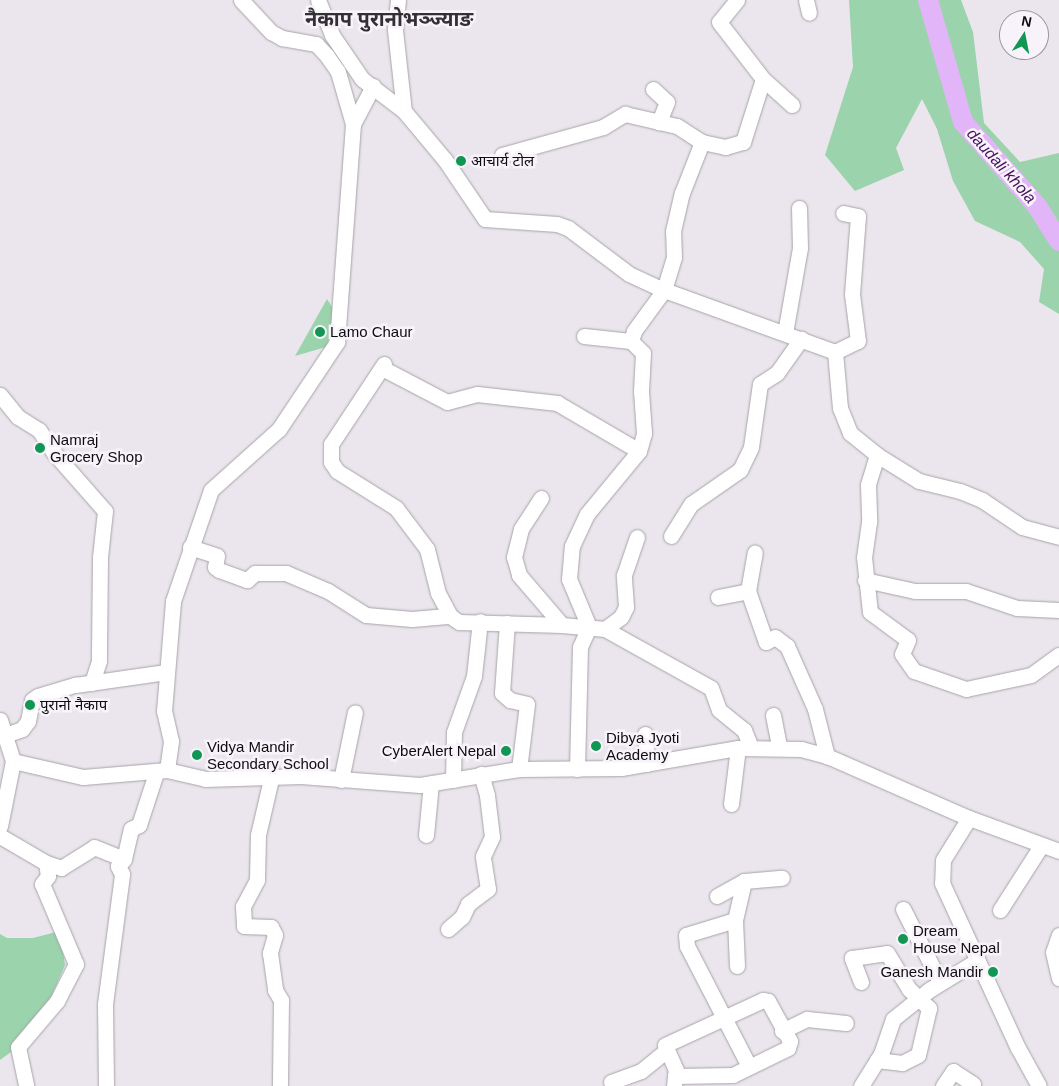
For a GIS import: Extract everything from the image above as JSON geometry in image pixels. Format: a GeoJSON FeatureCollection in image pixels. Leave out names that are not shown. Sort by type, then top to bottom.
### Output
{"type":"FeatureCollection","features":[{"type":"Feature","properties":{"kind":"street"},"geometry":{"type":"LineString","coordinates":[[106,1086],[105,1004],[122,874],[118,866],[124,859],[131,829],[140,825],[162,772],[171,741],[164,711],[166,672],[171,652],[174,601],[190,547],[211,490],[279,430],[337,342],[353,124],[338,72],[322,50],[316,44],[282,38],[271,32],[240,0]]}},
{"type":"Feature","properties":{"kind":"street"},"geometry":{"type":"LineString","coordinates":[[318,0],[332,35],[362,80],[373,86],[404,111],[445,160],[485,219],[557,224],[568,228],[629,274],[664,290],[835,352],[858,341],[852,294],[858,216],[843,213]]}},
{"type":"Feature","properties":{"kind":"street"},"geometry":{"type":"LineString","coordinates":[[398,0],[395,30],[404,111]]}},
{"type":"Feature","properties":{"kind":"street"},"geometry":{"type":"LineString","coordinates":[[737,0],[719,22],[763,79],[792,105]]}},
{"type":"Feature","properties":{"kind":"street"},"geometry":{"type":"LineString","coordinates":[[502,155],[603,127],[625,114],[677,126],[702,142],[725,147],[743,142],[763,79]]}},
{"type":"Feature","properties":{"kind":"street"},"geometry":{"type":"LineString","coordinates":[[353,124],[373,86]]}},
{"type":"Feature","properties":{"kind":"street"},"geometry":{"type":"LineString","coordinates":[[653,89],[667,102],[659,122]]}},
{"type":"Feature","properties":{"kind":"street"},"geometry":{"type":"LineString","coordinates":[[631,341],[634,330],[664,290],[674,257],[672,231],[682,193],[702,142]]}},
{"type":"Feature","properties":{"kind":"street"},"geometry":{"type":"LineString","coordinates":[[785,333],[798,264],[799,208]]}},
{"type":"Feature","properties":{"kind":"street"},"geometry":{"type":"LineString","coordinates":[[577,769],[580,646],[589,627],[569,578],[572,546],[588,514],[639,451],[644,432],[641,391],[643,353],[631,341],[584,336]]}},
{"type":"Feature","properties":{"kind":"street"},"geometry":{"type":"LineString","coordinates":[[671,536],[691,504],[740,470],[751,447],[760,384],[777,373],[801,339]]}},
{"type":"Feature","properties":{"kind":"street"},"geometry":{"type":"LineString","coordinates":[[835,352],[844,424],[877,455],[919,481],[960,491],[982,500],[1022,526],[1059,537]]}},
{"type":"Feature","properties":{"kind":"street"},"geometry":{"type":"LineString","coordinates":[[639,451],[557,403],[477,394],[447,402],[384,367],[357,400],[331,444],[331,462],[337,471],[396,508],[427,549],[438,593],[450,616],[459,622],[562,624],[605,629],[711,688],[720,710],[744,730],[744,748],[731,804]]}},
{"type":"Feature","properties":{"kind":"street"},"geometry":{"type":"LineString","coordinates":[[0,395],[18,417],[39,430],[54,453],[105,511],[100,557],[99,662],[92,683]]}},
{"type":"Feature","properties":{"kind":"street"},"geometry":{"type":"LineString","coordinates":[[877,455],[868,485],[870,511],[864,557],[865,580],[870,612],[908,640],[902,654],[914,671],[966,689],[1031,675],[1059,655]]}},
{"type":"Feature","properties":{"kind":"street"},"geometry":{"type":"LineString","coordinates":[[540,498],[521,529],[514,558],[519,575],[562,624]]}},
{"type":"Feature","properties":{"kind":"street"},"geometry":{"type":"LineString","coordinates":[[605,629],[621,617],[626,607],[624,575],[637,537]]}},
{"type":"Feature","properties":{"kind":"street"},"geometry":{"type":"LineString","coordinates":[[190,547],[218,556],[215,567],[219,570],[247,580],[255,573],[286,573],[328,591],[366,615],[412,619],[450,616]]}},
{"type":"Feature","properties":{"kind":"street"},"geometry":{"type":"LineString","coordinates":[[754,553],[748,592],[766,642],[775,637],[781,640],[798,670],[820,722],[827,756]]}},
{"type":"Feature","properties":{"kind":"street"},"geometry":{"type":"LineString","coordinates":[[865,580],[915,591],[960,590],[1017,608],[1059,610]]}},
{"type":"Feature","properties":{"kind":"street"},"geometry":{"type":"LineString","coordinates":[[718,597],[748,592]]}},
{"type":"Feature","properties":{"kind":"street"},"geometry":{"type":"LineString","coordinates":[[453,780],[454,732],[474,676],[480,621]]}},
{"type":"Feature","properties":{"kind":"street"},"geometry":{"type":"LineString","coordinates":[[507,623],[502,693],[510,700],[527,704],[519,769]]}},
{"type":"Feature","properties":{"kind":"street"},"geometry":{"type":"LineString","coordinates":[[6,735],[22,729],[28,721],[32,700],[38,696],[92,683],[166,672]]}},
{"type":"Feature","properties":{"kind":"street"},"geometry":{"type":"LineString","coordinates":[[341,780],[355,712]]}},
{"type":"Feature","properties":{"kind":"street"},"geometry":{"type":"LineString","coordinates":[[774,715],[779,747]]}},
{"type":"Feature","properties":{"kind":"street"},"geometry":{"type":"LineString","coordinates":[[0,720],[13,761],[0,826]]}},
{"type":"Feature","properties":{"kind":"street"},"geometry":{"type":"LineString","coordinates":[[645,734],[647,764]]}},
{"type":"Feature","properties":{"kind":"street"},"geometry":{"type":"LineString","coordinates":[[13,761],[83,777],[162,772],[205,779],[271,779],[301,776],[389,784],[431,783],[519,769],[620,768],[744,748],[779,747],[801,749],[827,756],[969,818],[1041,846],[1059,851]]}},
{"type":"Feature","properties":{"kind":"street"},"geometry":{"type":"LineString","coordinates":[[448,929],[462,916],[468,904],[488,889],[483,856],[492,837],[487,795],[481,774]]}},
{"type":"Feature","properties":{"kind":"street"},"geometry":{"type":"LineString","coordinates":[[271,779],[258,835],[257,880],[243,906],[244,926],[271,926],[275,934],[270,953],[275,990],[281,1000],[280,1086]]}},
{"type":"Feature","properties":{"kind":"street"},"geometry":{"type":"LineString","coordinates":[[426,835],[431,783]]}},
{"type":"Feature","properties":{"kind":"street"},"geometry":{"type":"LineString","coordinates":[[969,818],[943,860],[940,871],[942,884],[1039,1086]]}},
{"type":"Feature","properties":{"kind":"street"},"geometry":{"type":"LineString","coordinates":[[0,836],[46,863],[61,868],[94,847],[124,859]]}},
{"type":"Feature","properties":{"kind":"street"},"geometry":{"type":"LineString","coordinates":[[1000,910],[1041,846]]}},
{"type":"Feature","properties":{"kind":"street"},"geometry":{"type":"LineString","coordinates":[[26,1086],[18,1047],[57,1001],[76,964],[42,884],[48,876],[46,863]]}},
{"type":"Feature","properties":{"kind":"street"},"geometry":{"type":"LineString","coordinates":[[717,896],[744,881],[782,878]]}},
{"type":"Feature","properties":{"kind":"street"},"geometry":{"type":"LineString","coordinates":[[737,966],[735,920],[744,881]]}},
{"type":"Feature","properties":{"kind":"street"},"geometry":{"type":"LineString","coordinates":[[903,909],[940,982]]}},
{"type":"Feature","properties":{"kind":"street"},"geometry":{"type":"LineString","coordinates":[[735,920],[686,935],[687,946],[721,1018],[749,1066]]}},
{"type":"Feature","properties":{"kind":"street"},"geometry":{"type":"LineString","coordinates":[[1059,935],[1053,952],[1059,978]]}},
{"type":"Feature","properties":{"kind":"street"},"geometry":{"type":"LineString","coordinates":[[861,982],[852,958],[887,953],[917,998],[929,1008],[930,1014],[918,1055],[902,1063],[878,1060]]}},
{"type":"Feature","properties":{"kind":"street"},"geometry":{"type":"LineString","coordinates":[[861,1086],[878,1060],[893,1018],[940,982],[978,960]]}},
{"type":"Feature","properties":{"kind":"street"},"geometry":{"type":"LineString","coordinates":[[766,999],[782,1031],[790,1041],[788,1048],[749,1066],[736,1080],[674,1081],[676,1070],[666,1051],[665,1044],[721,1018],[766,999]]}},
{"type":"Feature","properties":{"kind":"street"},"geometry":{"type":"LineString","coordinates":[[782,1031],[807,1019],[846,1022]]}},
{"type":"Feature","properties":{"kind":"street"},"geometry":{"type":"LineString","coordinates":[[611,1082],[641,1070],[666,1051]]}},
{"type":"Feature","properties":{"kind":"street"},"geometry":{"type":"LineString","coordinates":[[943,1086],[953,1071],[973,1084]]}},
{"type":"Feature","properties":{"kind":"green space"},"geometry":{"type":"Polygon","coordinates":[[[849,0],[961,0],[973,32],[984,123],[1020,162],[1059,153],[1059,314],[1039,302],[1044,269],[1020,242],[975,221],[953,181],[937,129],[922,99],[896,148],[904,170],[855,191],[825,155],[853,67],[849,0]]]}},
{"type":"Feature","properties":{"kind":"green space","name":"Lamo Chaur"},"geometry":{"type":"Polygon","coordinates":[[[327,299],[338,316],[326,347],[295,356],[327,299]]]}},
{"type":"Feature","properties":{"kind":"green space"},"geometry":{"type":"Polygon","coordinates":[[[60,931],[65,965],[49,1002],[18,1047],[0,1060],[0,934],[7,938],[33,938],[60,931]]]}},
{"type":"Feature","properties":{"kind":"waterway","name":"daudali khola"},"geometry":{"type":"LineString","coordinates":[[928,0],[963,122],[1037,206],[1059,241]]}},
{"type":"Feature","properties":{"kind":"place","name":"आचार्य टोल"},"geometry":{"type":"Point","coordinates":[461,161]}},
{"type":"Feature","properties":{"kind":"place","name":"Lamo Chaur"},"geometry":{"type":"Point","coordinates":[320,332]}},
{"type":"Feature","properties":{"kind":"place","name":"Namraj Grocery Shop"},"geometry":{"type":"Point","coordinates":[40,448]}},
{"type":"Feature","properties":{"kind":"place","name":"पुरानो नैकाप"},"geometry":{"type":"Point","coordinates":[30,705]}},
{"type":"Feature","properties":{"kind":"place","name":"Dibya Jyoti Academy"},"geometry":{"type":"Point","coordinates":[596,746]}},
{"type":"Feature","properties":{"kind":"place","name":"CyberAlert Nepal"},"geometry":{"type":"Point","coordinates":[506,751]}},
{"type":"Feature","properties":{"kind":"place","name":"Vidya Mandir Secondary School"},"geometry":{"type":"Point","coordinates":[197,755]}},
{"type":"Feature","properties":{"kind":"place","name":"Dream House Nepal"},"geometry":{"type":"Point","coordinates":[903,939]}},
{"type":"Feature","properties":{"kind":"place","name":"Ganesh Mandir"},"geometry":{"type":"Point","coordinates":[993,972]}},
{"type":"Feature","properties":{"kind":"district","name":"नैकाप पुरानोभञ्ज्याङ"},"geometry":{"type":"Point","coordinates":[389,19]}}]}
